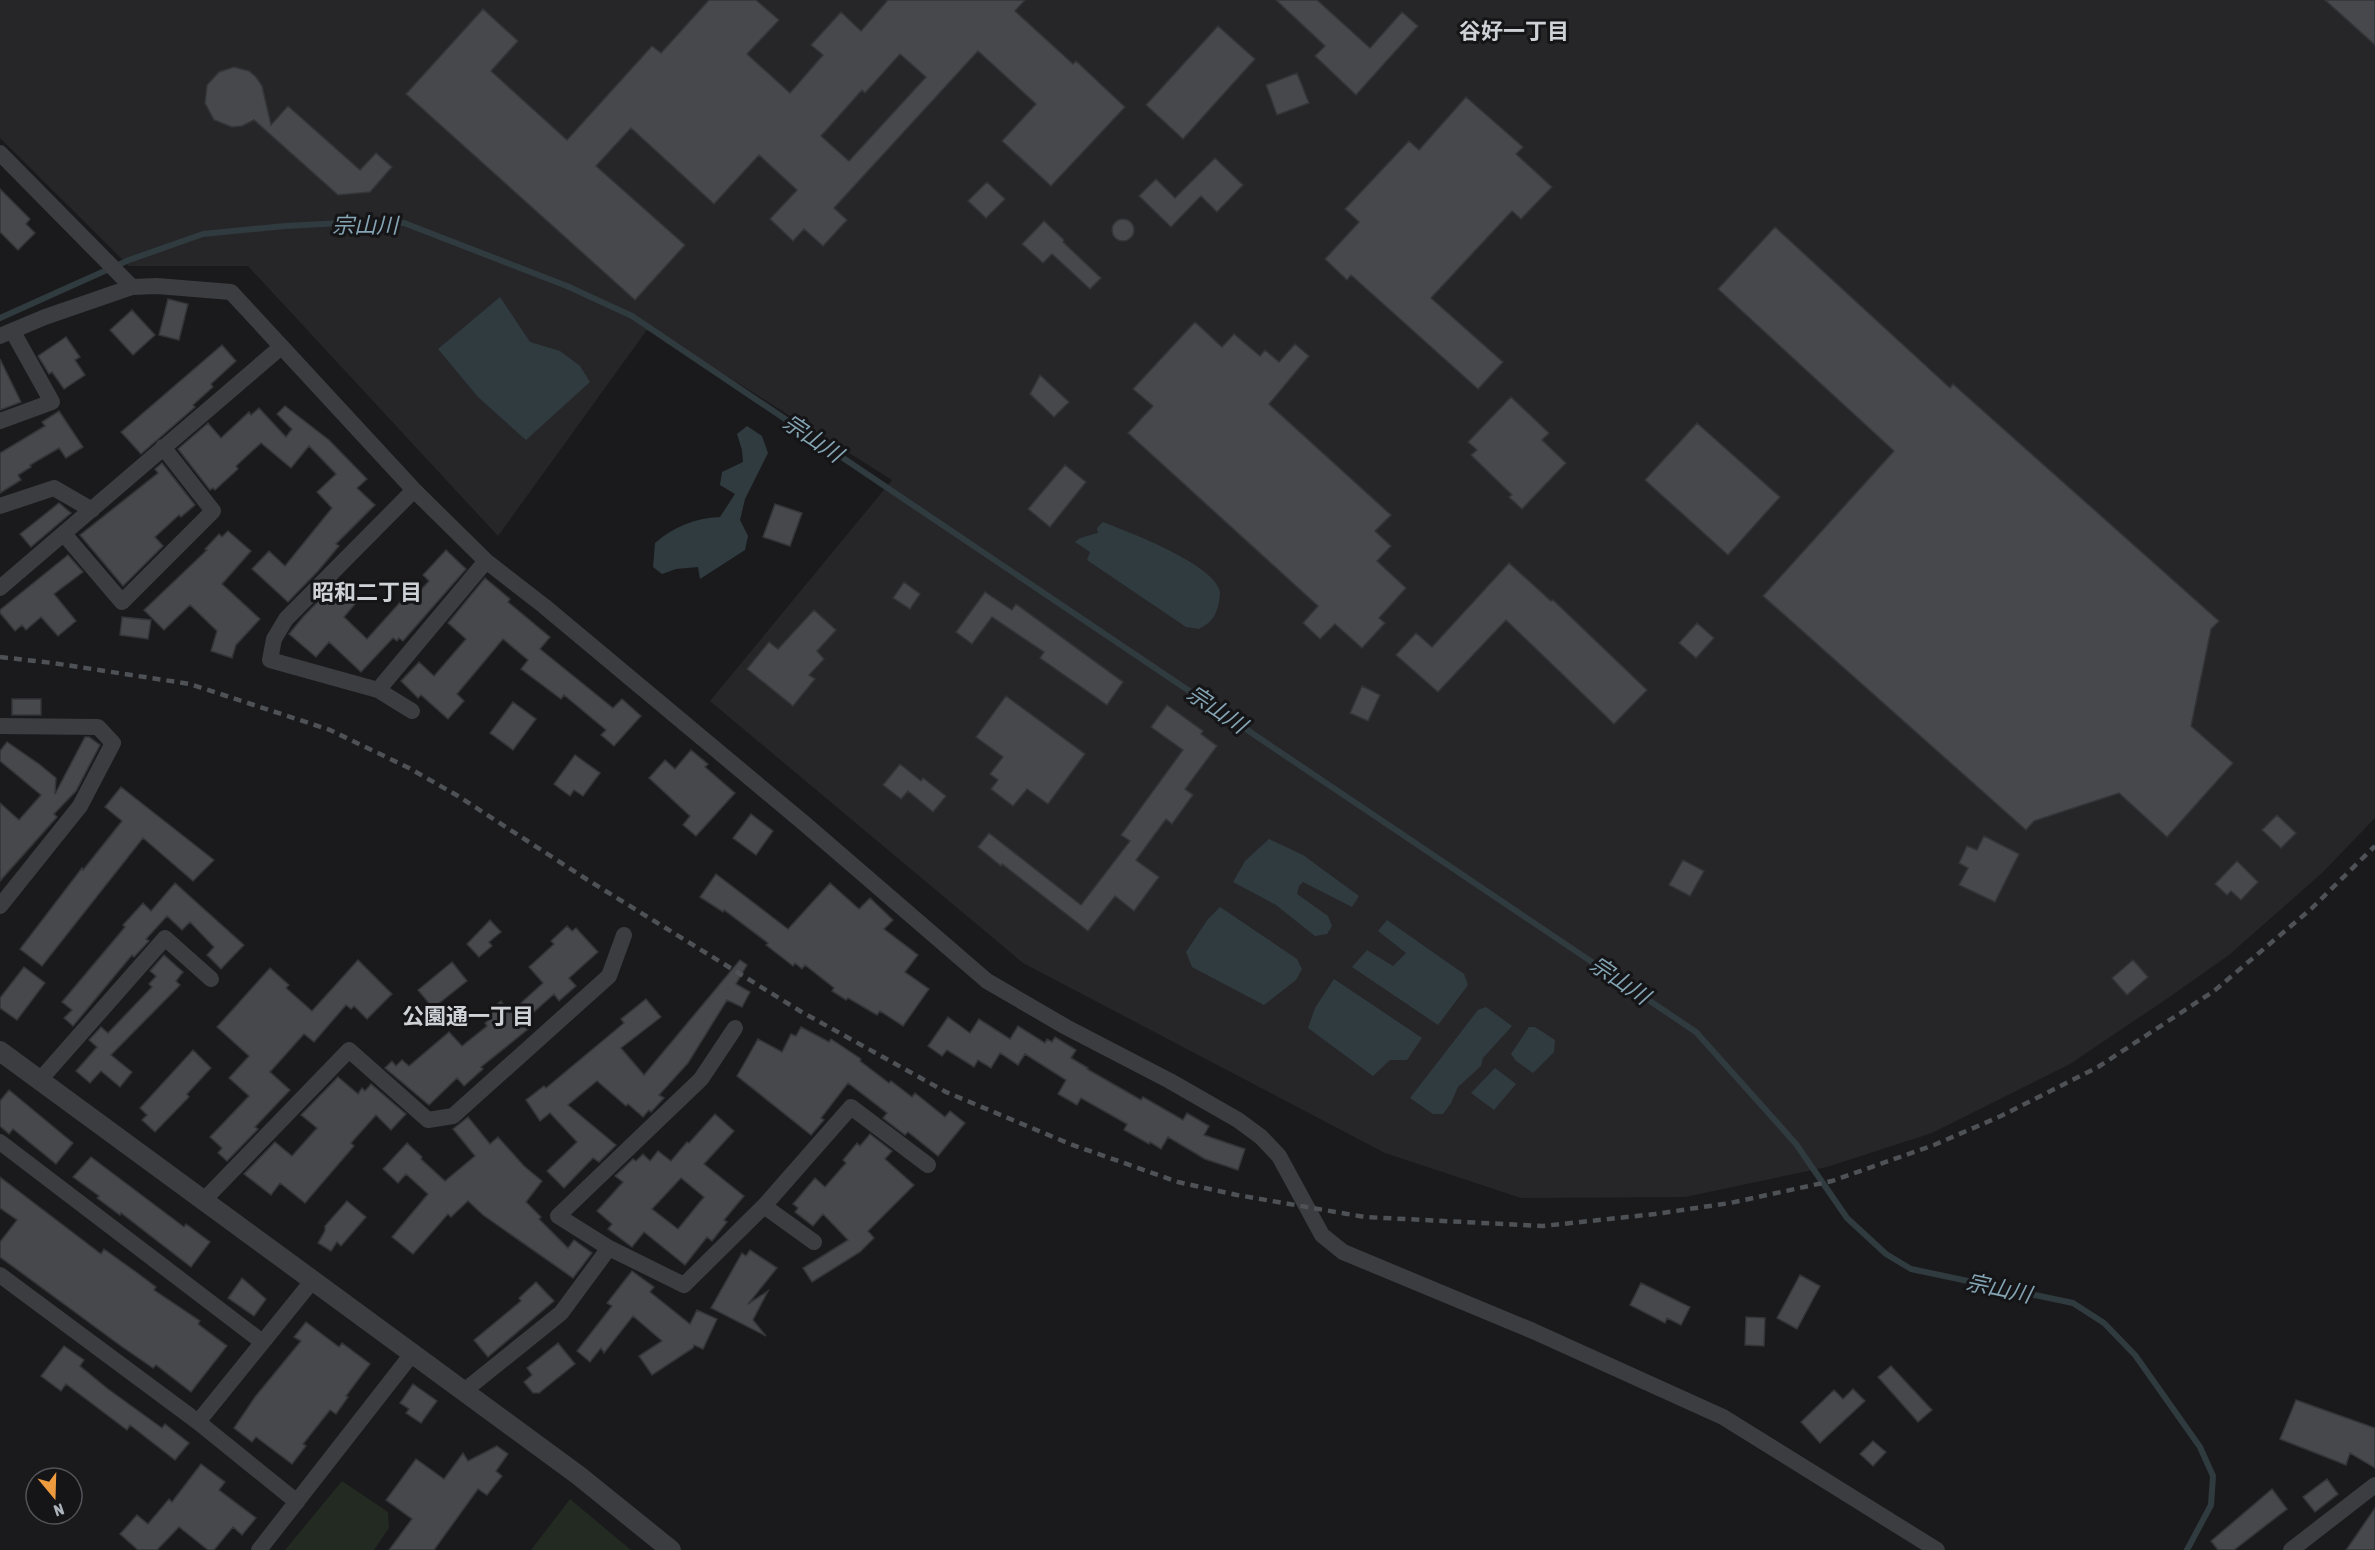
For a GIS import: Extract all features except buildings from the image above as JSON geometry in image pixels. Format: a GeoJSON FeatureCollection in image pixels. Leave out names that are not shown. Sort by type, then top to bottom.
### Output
{"type":"FeatureCollection","features":[{"type":"Feature","properties":{"kind":"street"},"geometry":{"type":"LineString","coordinates":[[0,153],[132,287]]}},
{"type":"Feature","properties":{"kind":"street"},"geometry":{"type":"LineString","coordinates":[[0,421],[52,402],[6,334],[45,317],[132,287],[157,286],[231,292],[414,490],[486,561],[544,606],[805,824],[987,981],[1066,1027],[1170,1081],[1238,1120],[1261,1137],[1279,1156],[1322,1235],[1343,1252],[1533,1331],[1723,1417],[1937,1550]]}},
{"type":"Feature","properties":{"kind":"street"},"geometry":{"type":"LineString","coordinates":[[0,588],[281,347]]}},
{"type":"Feature","properties":{"kind":"street"},"geometry":{"type":"LineString","coordinates":[[64,534],[122,602],[213,512],[163,447]]}},
{"type":"Feature","properties":{"kind":"street"},"geometry":{"type":"LineString","coordinates":[[0,506],[54,488],[92,510]]}},
{"type":"Feature","properties":{"kind":"street"},"geometry":{"type":"LineString","coordinates":[[412,711],[378,690],[270,660],[274,639],[286,619],[414,490]]}},
{"type":"Feature","properties":{"kind":"street"},"geometry":{"type":"LineString","coordinates":[[378,690],[486,561]]}},
{"type":"Feature","properties":{"kind":"street"},"geometry":{"type":"LineString","coordinates":[[0,726],[98,727],[113,743],[80,806],[0,906]]}},
{"type":"Feature","properties":{"kind":"street"},"geometry":{"type":"LineString","coordinates":[[203,1201],[348,1050],[428,1120],[453,1116],[609,976],[624,936]]}},
{"type":"Feature","properties":{"kind":"street"},"geometry":{"type":"LineString","coordinates":[[39,1081],[165,938],[211,979]]}},
{"type":"Feature","properties":{"kind":"street"},"geometry":{"type":"LineString","coordinates":[[735,1028],[701,1079],[558,1216],[609,1248],[684,1285],[764,1206],[851,1107],[928,1165]]}},
{"type":"Feature","properties":{"kind":"street"},"geometry":{"type":"LineString","coordinates":[[1,1055],[578,1475],[671,1550]]}},
{"type":"Feature","properties":{"kind":"street"},"geometry":{"type":"LineString","coordinates":[[0,1142],[261,1341]]}},
{"type":"Feature","properties":{"kind":"street"},"geometry":{"type":"LineString","coordinates":[[764,1206],[814,1242]]}},
{"type":"Feature","properties":{"kind":"street"},"geometry":{"type":"LineString","coordinates":[[464,1391],[561,1312],[609,1248]]}},
{"type":"Feature","properties":{"kind":"street"},"geometry":{"type":"LineString","coordinates":[[0,1275],[198,1422],[297,1502]]}},
{"type":"Feature","properties":{"kind":"street"},"geometry":{"type":"LineString","coordinates":[[198,1422],[261,1341],[313,1280]]}},
{"type":"Feature","properties":{"kind":"street"},"geometry":{"type":"LineString","coordinates":[[260,1550],[412,1354]]}},
{"type":"Feature","properties":{"kind":"street"},"geometry":{"type":"LineString","coordinates":[[2292,1550],[2375,1485]]}},
{"type":"Feature","properties":{"kind":"shaded area"},"geometry":{"type":"Polygon","coordinates":[[[0,0],[2375,0],[2375,818],[2322,873],[2229,955],[2070,1064],[1932,1133],[1827,1167],[1685,1197],[1521,1198],[1385,1153],[1023,963],[710,701],[892,480],[649,327],[498,536],[248,266],[129,266],[0,138],[0,0]]]}},
{"type":"Feature","properties":{"kind":"shaded area"},"geometry":{"type":"Polygon","coordinates":[[[500,297],[530,342],[560,351],[580,366],[590,382],[526,440],[478,397],[438,349],[500,297]]]}},
{"type":"Feature","properties":{"kind":"shaded area"},"geometry":{"type":"Polygon","coordinates":[[[747,426],[762,436],[768,453],[745,499],[740,520],[748,536],[745,550],[700,579],[698,567],[676,569],[662,574],[653,567],[655,543],[685,524],[720,517],[735,494],[720,485],[722,472],[743,462],[737,434],[747,426]]]}},
{"type":"Feature","properties":{"kind":"shaded area"},"geometry":{"type":"Polygon","coordinates":[[[1103,522],[1169,550],[1215,581],[1220,592],[1217,610],[1212,620],[1199,629],[1186,627],[1087,560],[1090,552],[1075,542],[1080,538],[1098,533],[1097,528],[1103,522]]]}},
{"type":"Feature","properties":{"kind":"shaded area"},"geometry":{"type":"Polygon","coordinates":[[[1269,839],[1303,855],[1359,896],[1352,907],[1303,882],[1299,886],[1297,894],[1328,916],[1332,926],[1327,934],[1315,936],[1276,905],[1233,882],[1245,861],[1269,839]]]}},
{"type":"Feature","properties":{"kind":"shaded area"},"geometry":{"type":"Polygon","coordinates":[[[1220,907],[1297,959],[1302,969],[1296,980],[1264,1005],[1192,967],[1186,952],[1208,919],[1220,907]]]}},
{"type":"Feature","properties":{"kind":"shaded area"},"geometry":{"type":"Polygon","coordinates":[[[1387,920],[1464,974],[1468,985],[1438,1025],[1352,967],[1367,950],[1393,966],[1406,953],[1378,931],[1387,920]]]}},
{"type":"Feature","properties":{"kind":"shaded area"},"geometry":{"type":"Polygon","coordinates":[[[1334,979],[1422,1038],[1407,1060],[1390,1060],[1373,1076],[1308,1028],[1315,1008],[1334,979]]]}},
{"type":"Feature","properties":{"kind":"shaded area"},"geometry":{"type":"Polygon","coordinates":[[[1486,1007],[1512,1026],[1483,1058],[1481,1066],[1458,1087],[1443,1114],[1433,1114],[1410,1098],[1478,1010],[1486,1007]]]}},
{"type":"Feature","properties":{"kind":"shaded area"},"geometry":{"type":"Polygon","coordinates":[[[1529,1027],[1535,1027],[1555,1040],[1554,1052],[1533,1073],[1516,1061],[1511,1054],[1529,1027]]]}},
{"type":"Feature","properties":{"kind":"shaded area"},"geometry":{"type":"Polygon","coordinates":[[[1495,1068],[1516,1084],[1494,1110],[1471,1093],[1495,1068]]]}},
{"type":"Feature","properties":{"kind":"shaded area"},"geometry":{"type":"Polygon","coordinates":[[[342,1481],[388,1512],[389,1528],[374,1550],[285,1550],[342,1481]]]}},
{"type":"Feature","properties":{"kind":"shaded area"},"geometry":{"type":"Polygon","coordinates":[[[570,1499],[631,1550],[531,1550],[570,1499]]]}},
{"type":"Feature","properties":{"kind":"waterway","name":"宗山川"},"geometry":{"type":"LineString","coordinates":[[0,318],[129,260],[203,234],[342,223],[404,223],[567,286],[632,316],[1696,1032],[1796,1144],[1847,1218],[1886,1254],[1911,1269],[2073,1303],[2104,1323],[2135,1355],[2200,1447],[2213,1476],[2211,1505],[2187,1550]]}},
{"type":"Feature","properties":{"kind":"railway"},"geometry":{"type":"LineString","coordinates":[[0,657],[190,684],[330,730],[409,768],[458,796],[583,877],[800,1011],[946,1092],[1070,1144],[1178,1182],[1237,1195],[1365,1217],[1543,1226],[1655,1214],[1730,1203],[1832,1181],[1934,1145],[2001,1116],[2098,1067],[2214,991],[2311,909],[2375,846]]}},
{"type":"Feature","properties":{"kind":"district","name":"谷好一丁目"},"geometry":{"type":"Point","coordinates":[1514,31]}},
{"type":"Feature","properties":{"kind":"district","name":"昭和二丁目"},"geometry":{"type":"Point","coordinates":[367,592]}},
{"type":"Feature","properties":{"kind":"district","name":"公園通一丁目"},"geometry":{"type":"Point","coordinates":[468,1016]}}]}
